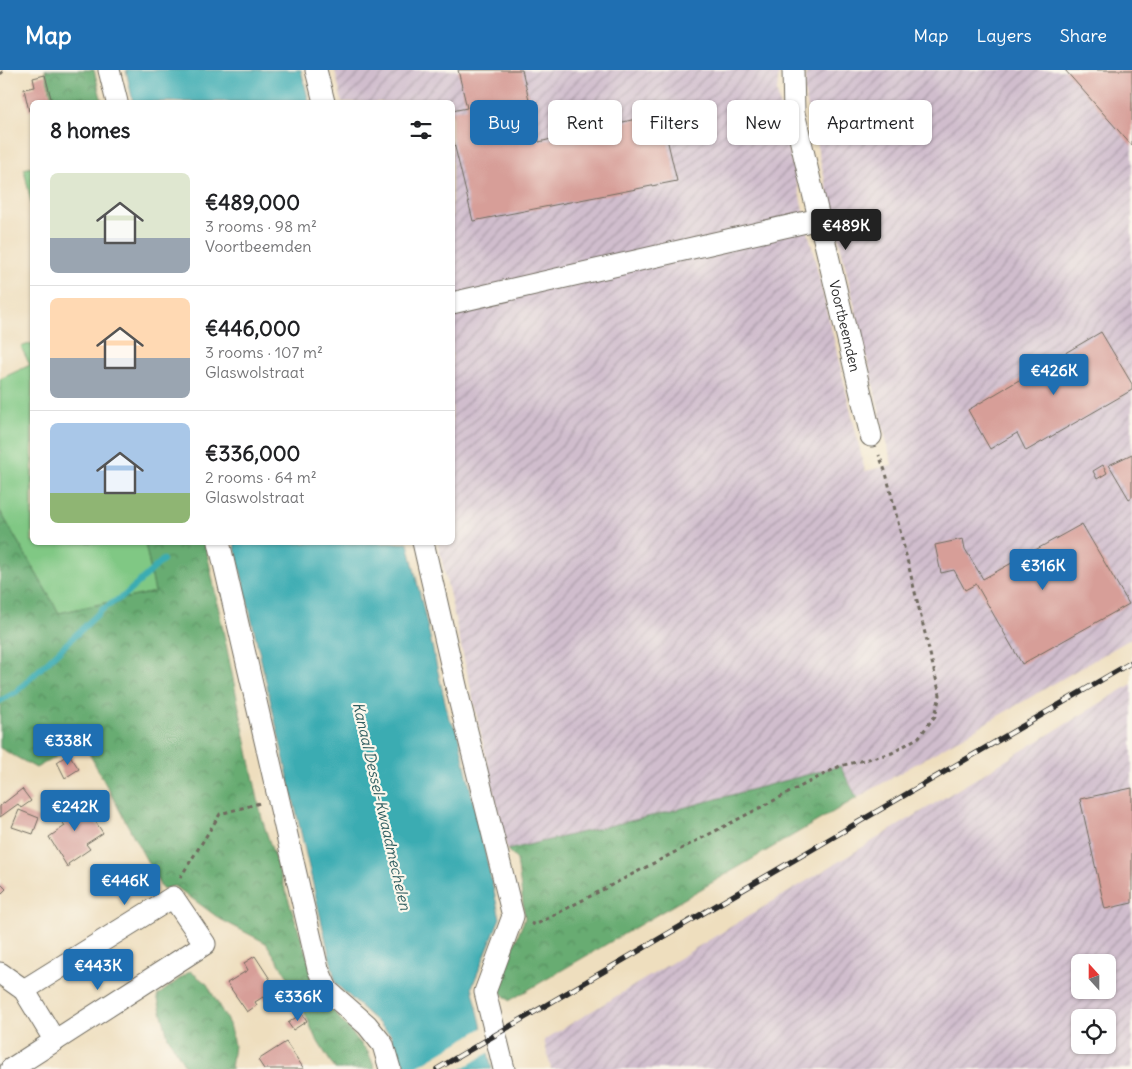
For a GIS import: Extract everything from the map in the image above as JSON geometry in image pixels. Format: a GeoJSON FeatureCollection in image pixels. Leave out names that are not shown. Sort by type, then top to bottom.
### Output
{"type":"FeatureCollection","features":[{"type":"Feature","properties":{"kind":"street"},"geometry":{"type":"LineString","coordinates":[[109,70],[116,100]]}},
{"type":"Feature","properties":{"kind":"street"},"geometry":{"type":"LineString","coordinates":[[316,70],[324,100]]}},
{"type":"Feature","properties":{"kind":"street","name":"Voortbeemden"},"geometry":{"type":"LineString","coordinates":[[793,70],[794,113],[871,436]]}},
{"type":"Feature","properties":{"kind":"street"},"geometry":{"type":"LineString","coordinates":[[455,303],[819,219]]}},
{"type":"Feature","properties":{"kind":"street"},"geometry":{"type":"LineString","coordinates":[[220,545],[318,969],[328,991],[367,1026],[384,1045],[390,1069]]}},
{"type":"Feature","properties":{"kind":"street"},"geometry":{"type":"LineString","coordinates":[[424,545],[468,738],[513,916],[485,992],[504,1069]]}},
{"type":"Feature","properties":{"kind":"street"},"geometry":{"type":"LineString","coordinates":[[11,1069],[205,944],[173,897],[24,990]]}},
{"type":"Feature","properties":{"kind":"street"},"geometry":{"type":"LineString","coordinates":[[0,973],[24,990],[55,1041]]}},
{"type":"Feature","properties":{"kind":"path"},"geometry":{"type":"LineString","coordinates":[[0,74],[5,70]]}},
{"type":"Feature","properties":{"kind":"path"},"geometry":{"type":"LineString","coordinates":[[513,916],[535,925],[840,766],[892,753],[919,737],[935,716],[940,695],[886,473],[871,436]]}},
{"type":"Feature","properties":{"kind":"path"},"geometry":{"type":"LineString","coordinates":[[173,897],[178,881],[220,814],[278,797]]}},
{"type":"Feature","properties":{"kind":"shaded area"},"geometry":{"type":"Polygon","coordinates":[[[335,70],[779,70],[777,91],[779,100],[727,100],[727,145],[788,145],[865,471],[892,465],[817,145],[932,145],[932,100],[809,100],[809,112],[804,91],[807,70],[1132,70],[1132,638],[857,798],[840,766],[664,813],[507,850],[438,545],[455,545],[455,100],[342,100],[335,70]]]}},
{"type":"Feature","properties":{"kind":"shaded area"},"geometry":{"type":"Polygon","coordinates":[[[1132,684],[1132,1069],[551,1069],[544,1040],[1132,684]]]}},
{"type":"Feature","properties":{"kind":"green space"},"geometry":{"type":"Polygon","coordinates":[[[45,70],[94,70],[102,100],[52,100],[45,70]]]}},
{"type":"Feature","properties":{"kind":"green space"},"geometry":{"type":"Polygon","coordinates":[[[30,168],[30,198],[24,169],[30,168]]]}},
{"type":"Feature","properties":{"kind":"green space"},"geometry":{"type":"Polygon","coordinates":[[[30,344],[30,365],[21,347],[30,344]]]}},
{"type":"Feature","properties":{"kind":"green space"},"geometry":{"type":"Polygon","coordinates":[[[30,365],[30,545],[145,545],[155,592],[59,613],[0,511],[0,379],[30,365]]]}},
{"type":"Feature","properties":{"kind":"green space"},"geometry":{"type":"Polygon","coordinates":[[[0,511],[59,613],[155,592],[145,545],[205,545],[262,819],[314,977],[329,1006],[368,1052],[375,1069],[335,1069],[315,1037],[293,985],[266,943],[220,919],[175,886],[162,889],[83,742],[36,768],[0,748],[0,511]]]}},
{"type":"Feature","properties":{"kind":"green space"},"geometry":{"type":"Polygon","coordinates":[[[840,766],[857,798],[509,1001],[497,988],[525,918],[517,860],[507,850],[664,813],[840,766]]]}},
{"type":"Feature","properties":{"kind":"green space"},"geometry":{"type":"Polygon","coordinates":[[[190,971],[207,984],[229,1024],[234,1045],[231,1069],[187,1069],[168,1037],[157,996],[190,971]]]}},
{"type":"Feature","properties":{"kind":"water"},"geometry":{"type":"Polygon","coordinates":[[[126,70],[301,70],[308,100],[133,100],[126,70]]]}},
{"type":"Feature","properties":{"kind":"water","name":"Kanaal Dessel-Kwaadmechelen"},"geometry":{"type":"Polygon","coordinates":[[[234,545],[408,545],[449,719],[457,730],[500,918],[472,987],[492,1069],[399,1069],[391,1035],[336,984],[234,545]]]}},
{"type":"Feature","properties":{"kind":"pier"},"geometry":{"type":"Polygon","coordinates":[[[484,1027],[490,1052],[461,1069],[413,1069],[484,1027]]]}},
{"type":"Feature","properties":{"kind":"building"},"geometry":{"type":"Polygon","coordinates":[[[458,70],[522,70],[529,100],[470,100],[470,145],[538,145],[538,138],[539,142],[548,140],[548,145],[622,145],[622,122],[632,120],[632,145],[669,145],[677,181],[473,221],[455,147],[455,110],[467,108],[458,70]]]}},
{"type":"Feature","properties":{"kind":"building"},"geometry":{"type":"Polygon","coordinates":[[[1065,70],[1132,70],[1132,146],[1065,70]]]}},
{"type":"Feature","properties":{"kind":"building"},"geometry":{"type":"Polygon","coordinates":[[[45,75],[51,100],[30,100],[29,111],[24,89],[35,87],[33,78],[45,75]]]}},
{"type":"Feature","properties":{"kind":"building"},"geometry":{"type":"Polygon","coordinates":[[[1101,332],[1132,384],[1132,390],[1026,451],[1017,433],[990,449],[968,410],[1101,332]]]}},
{"type":"Feature","properties":{"kind":"building"},"geometry":{"type":"Polygon","coordinates":[[[1132,454],[1132,497],[1129,499],[1109,465],[1132,454]]]}},
{"type":"Feature","properties":{"kind":"building"},"geometry":{"type":"Polygon","coordinates":[[[1103,465],[1107,473],[1097,479],[1093,471],[1103,465]]]}},
{"type":"Feature","properties":{"kind":"building"},"geometry":{"type":"Polygon","coordinates":[[[1082,524],[1129,604],[1022,664],[976,584],[965,590],[954,570],[941,573],[935,545],[963,539],[965,549],[983,579],[1082,524]]]}},
{"type":"Feature","properties":{"kind":"building"},"geometry":{"type":"Polygon","coordinates":[[[69,754],[79,769],[65,778],[57,762],[69,754]]]}},
{"type":"Feature","properties":{"kind":"building"},"geometry":{"type":"Polygon","coordinates":[[[1132,788],[1132,903],[1105,909],[1080,799],[1132,788]]]}},
{"type":"Feature","properties":{"kind":"building"},"geometry":{"type":"Polygon","coordinates":[[[22,789],[31,801],[21,808],[18,804],[0,817],[0,806],[22,789]]]}},
{"type":"Feature","properties":{"kind":"building"},"geometry":{"type":"Polygon","coordinates":[[[80,798],[103,833],[86,844],[90,849],[68,864],[68,868],[49,837],[65,826],[57,813],[80,798]]]}},
{"type":"Feature","properties":{"kind":"building"},"geometry":{"type":"Polygon","coordinates":[[[19,810],[39,818],[33,834],[12,827],[19,810]]]}},
{"type":"Feature","properties":{"kind":"building"},"geometry":{"type":"Polygon","coordinates":[[[0,883],[6,889],[0,895],[0,883]]]}},
{"type":"Feature","properties":{"kind":"building"},"geometry":{"type":"Polygon","coordinates":[[[255,956],[279,993],[266,1001],[263,997],[255,1002],[257,1005],[247,1012],[227,983],[248,970],[244,963],[255,956]]]}},
{"type":"Feature","properties":{"kind":"building"},"geometry":{"type":"Polygon","coordinates":[[[302,1013],[307,1021],[293,1030],[288,1023],[302,1013]]]}},
{"type":"Feature","properties":{"kind":"building"},"geometry":{"type":"Polygon","coordinates":[[[286,1042],[304,1069],[264,1069],[258,1060],[286,1042]]]}},
{"type":"Feature","properties":{"kind":"waterway"},"geometry":{"type":"LineString","coordinates":[[0,701],[16,692],[103,609],[125,595],[163,560]]}},
{"type":"Feature","properties":{"kind":"railway"},"geometry":{"type":"LineString","coordinates":[[437,1069],[1132,662]]}}]}
